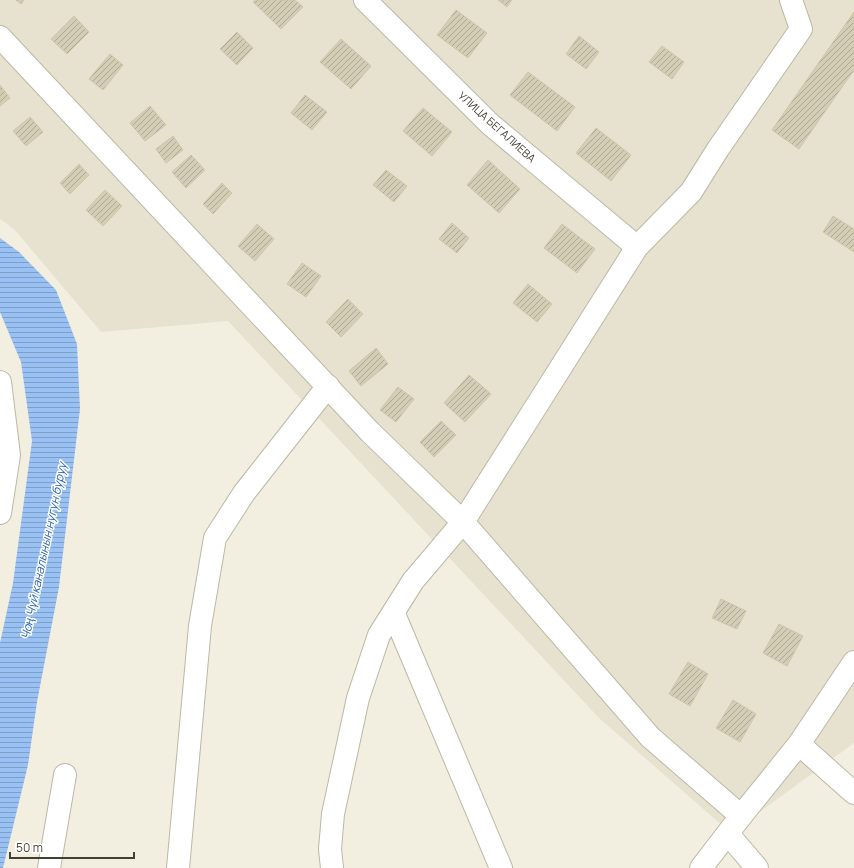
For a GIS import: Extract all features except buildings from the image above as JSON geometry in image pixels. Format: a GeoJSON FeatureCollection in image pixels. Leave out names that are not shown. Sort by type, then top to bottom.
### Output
{"type":"FeatureCollection","features":[{"type":"Feature","properties":{"kind":"street","name":"УЛИЦА БЕГАЛИЕВА"},"geometry":{"type":"LineString","coordinates":[[365,0],[490,124],[637,247]]}},
{"type":"Feature","properties":{"kind":"street"},"geometry":{"type":"LineString","coordinates":[[332,868],[330,849],[333,814],[358,698],[379,635],[394,614],[413,581],[462,522],[637,247],[691,192],[718,149],[801,29],[799,5]]}},
{"type":"Feature","properties":{"kind":"street"},"geometry":{"type":"LineString","coordinates":[[0,37],[370,432],[462,522],[650,737],[741,816]]}},
{"type":"Feature","properties":{"kind":"street"},"geometry":{"type":"LineString","coordinates":[[0,382],[9,455],[0,513]]}},
{"type":"Feature","properties":{"kind":"street"},"geometry":{"type":"LineString","coordinates":[[178,868],[200,626],[215,538],[244,493],[328,386]]}},
{"type":"Feature","properties":{"kind":"street"},"geometry":{"type":"LineString","coordinates":[[394,614],[501,868]]}},
{"type":"Feature","properties":{"kind":"street"},"geometry":{"type":"LineString","coordinates":[[702,868],[741,816],[799,744],[854,662]]}},
{"type":"Feature","properties":{"kind":"street"},"geometry":{"type":"LineString","coordinates":[[799,744],[854,793]]}},
{"type":"Feature","properties":{"kind":"street"},"geometry":{"type":"LineString","coordinates":[[49,868],[65,775]]}},
{"type":"Feature","properties":{"kind":"street"},"geometry":{"type":"LineString","coordinates":[[728,834],[757,868]]}},
{"type":"Feature","properties":{"kind":"shaded area"},"geometry":{"type":"Polygon","coordinates":[[[0,0],[854,0],[854,743],[731,833],[599,718],[228,321],[101,332],[15,230],[0,219],[0,0]]]}},
{"type":"Feature","properties":{"kind":"water","name":"Чоң Чүй каналынын нугун буруу"},"geometry":{"type":"Polygon","coordinates":[[[0,238],[19,252],[56,290],[77,344],[80,409],[59,587],[37,702],[28,765],[3,868],[0,868],[0,643],[13,583],[32,441],[21,362],[0,312],[0,238]]]}}]}
